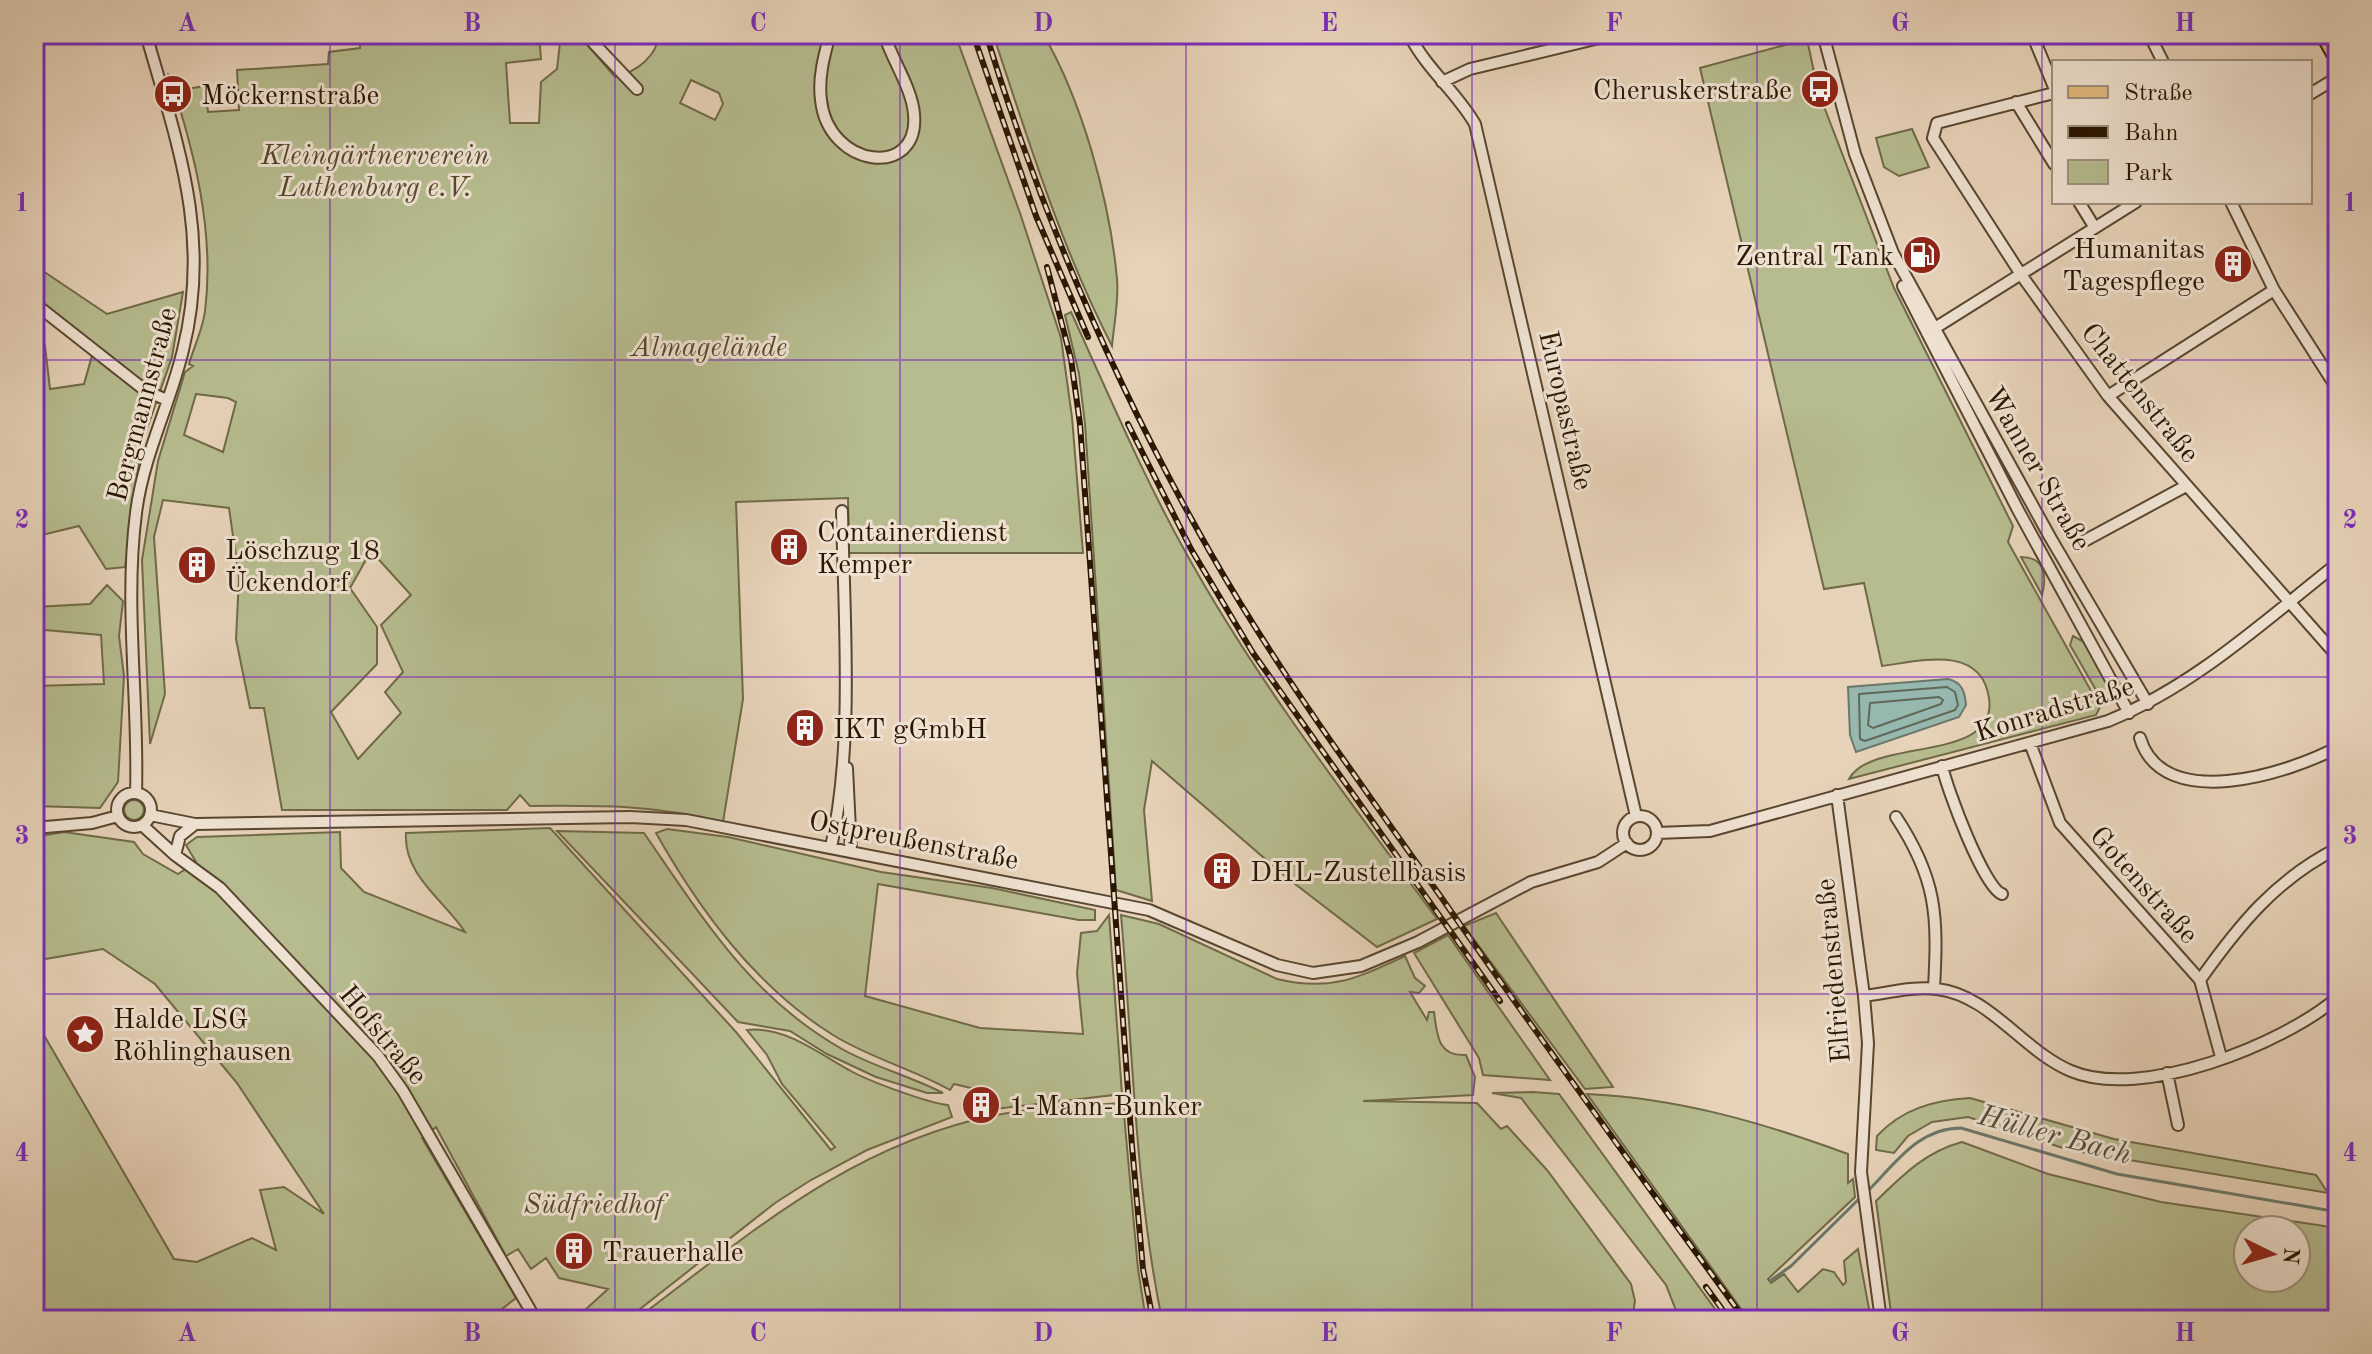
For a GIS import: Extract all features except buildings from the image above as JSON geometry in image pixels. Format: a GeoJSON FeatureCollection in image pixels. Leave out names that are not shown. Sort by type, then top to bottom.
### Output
{"type":"FeatureCollection","features":[{"type":"Feature","properties":{"kind":"main road"},"geometry":{"type":"LineString","coordinates":[[2322,34],[2338,63]]}},
{"type":"Feature","properties":{"kind":"street","name":"Bergmannstraße"},"geometry":{"type":"LineString","coordinates":[[136,793],[133,545],[146,465],[191,317],[196,255],[188,182],[146,34]]}},
{"type":"Feature","properties":{"kind":"street"},"geometry":{"type":"LineString","coordinates":[[585,34],[637,89]]}},
{"type":"Feature","properties":{"kind":"street"},"geometry":{"type":"LineString","coordinates":[[830,34],[820,83],[826,120],[846,149],[856,155],[880,158],[894,155],[908,141],[914,113],[884,34]]}},
{"type":"Feature","properties":{"kind":"street","name":"Europastraße"},"geometry":{"type":"LineString","coordinates":[[1409,34],[1420,55],[1463,102],[1480,145],[1636,816]]}},
{"type":"Feature","properties":{"kind":"street"},"geometry":{"type":"LineString","coordinates":[[1442,82],[1470,69],[1616,34]]}},
{"type":"Feature","properties":{"kind":"street","name":"Wanner Straße"},"geometry":{"type":"LineString","coordinates":[[1823,34],[1855,154],[1893,253],[1929,332],[2129,713]]}},
{"type":"Feature","properties":{"kind":"street"},"geometry":{"type":"LineString","coordinates":[[2032,34],[2052,82]]}},
{"type":"Feature","properties":{"kind":"street"},"geometry":{"type":"LineString","coordinates":[[2149,34],[2162,60]]}},
{"type":"Feature","properties":{"kind":"street"},"geometry":{"type":"LineString","coordinates":[[2312,93],[2338,77]]}},
{"type":"Feature","properties":{"kind":"street"},"geometry":{"type":"LineString","coordinates":[[2052,93],[2016,102],[2052,161]]}},
{"type":"Feature","properties":{"kind":"street","name":"Chattenstraße"},"geometry":{"type":"LineString","coordinates":[[2016,102],[1937,123],[1933,138],[2022,276],[2108,396],[2338,657]]}},
{"type":"Feature","properties":{"kind":"street"},"geometry":{"type":"LineString","coordinates":[[2080,204],[2095,228]]}},
{"type":"Feature","properties":{"kind":"street"},"geometry":{"type":"LineString","coordinates":[[1929,332],[2133,204]]}},
{"type":"Feature","properties":{"kind":"street"},"geometry":{"type":"LineString","coordinates":[[2232,204],[2274,290],[2338,390]]}},
{"type":"Feature","properties":{"kind":"street"},"geometry":{"type":"LineString","coordinates":[[2108,396],[2274,290]]}},
{"type":"Feature","properties":{"kind":"street"},"geometry":{"type":"LineString","coordinates":[[34,303],[146,391],[167,400]]}},
{"type":"Feature","properties":{"kind":"street","name":"Wanner Straße"},"geometry":{"type":"LineString","coordinates":[[1929,332],[2148,704]]}},
{"type":"Feature","properties":{"kind":"street"},"geometry":{"type":"LineString","coordinates":[[2086,540],[2186,486]]}},
{"type":"Feature","properties":{"kind":"street"},"geometry":{"type":"LineString","coordinates":[[831,847],[839,804],[843,742],[842,511]]}},
{"type":"Feature","properties":{"kind":"street","name":"Konradstraße"},"geometry":{"type":"LineString","coordinates":[[1837,795],[2129,713],[2198,673],[2338,563]]}},
{"type":"Feature","properties":{"kind":"street"},"geometry":{"type":"LineString","coordinates":[[2140,738],[2149,759],[2164,770],[2204,780],[2273,774],[2336,752]]}},
{"type":"Feature","properties":{"kind":"street"},"geometry":{"type":"LineString","coordinates":[[843,742],[851,805],[851,851]]}},
{"type":"Feature","properties":{"kind":"street","name":"Gotenstraße"},"geometry":{"type":"LineString","coordinates":[[2030,743],[2060,823],[2200,980],[2221,1057]]}},
{"type":"Feature","properties":{"kind":"street"},"geometry":{"type":"LineString","coordinates":[[1942,766],[1976,858],[1992,888],[2002,894]]}},
{"type":"Feature","properties":{"kind":"street"},"geometry":{"type":"LineString","coordinates":[[136,793],[146,799],[150,815],[142,825],[125,825],[118,816],[117,806],[122,798],[136,793]]}},
{"type":"Feature","properties":{"kind":"street"},"geometry":{"type":"LineString","coordinates":[[1657,833],[1710,831],[1837,795]]}},
{"type":"Feature","properties":{"kind":"street","name":"Elfriedenstraße"},"geometry":{"type":"LineString","coordinates":[[1837,795],[1868,1043],[1861,1172],[1881,1320]]}},
{"type":"Feature","properties":{"kind":"street","name":"Ostpreußenstraße"},"geometry":{"type":"LineString","coordinates":[[150,815],[195,824],[686,820],[1149,910],[1277,965],[1303,973],[1327,973],[1361,966],[1405,947],[1531,882],[1598,862],[1627,843]]}},
{"type":"Feature","properties":{"kind":"street"},"geometry":{"type":"LineString","coordinates":[[34,828],[92,823],[118,816]]}},
{"type":"Feature","properties":{"kind":"street"},"geometry":{"type":"LineString","coordinates":[[1636,816],[1649,819],[1657,833],[1652,845],[1643,850],[1627,843],[1624,826],[1636,816]]}},
{"type":"Feature","properties":{"kind":"street"},"geometry":{"type":"LineString","coordinates":[[1896,817],[1919,854],[1934,896],[1937,932],[1934,988]]}},
{"type":"Feature","properties":{"kind":"street"},"geometry":{"type":"LineString","coordinates":[[175,855],[180,836],[195,824]]}},
{"type":"Feature","properties":{"kind":"street","name":"Hofstraße"},"geometry":{"type":"LineString","coordinates":[[142,825],[175,855],[220,888],[378,1056],[403,1091],[536,1320]]}},
{"type":"Feature","properties":{"kind":"street"},"geometry":{"type":"LineString","coordinates":[[2200,980],[2259,902],[2304,867],[2338,848]]}},
{"type":"Feature","properties":{"kind":"street"},"geometry":{"type":"LineString","coordinates":[[1864,996],[1934,988],[1974,1003],[2073,1072],[2110,1078],[2167,1073],[2221,1057],[2262,1042],[2307,1020],[2338,997]]}},
{"type":"Feature","properties":{"kind":"street"},"geometry":{"type":"LineString","coordinates":[[2167,1073],[2178,1125]]}},
{"type":"Feature","properties":{"kind":"green space"},"geometry":{"type":"Polygon","coordinates":[[[360,34],[539,34],[541,59],[506,63],[510,123],[539,123],[541,82],[557,69],[561,34],[578,34],[615,77],[644,62],[654,50],[659,34],[955,34],[1020,213],[1061,338],[1072,417],[1083,553],[849,553],[848,498],[736,502],[743,699],[723,822],[627,807],[530,806],[520,795],[507,810],[282,810],[264,708],[250,708],[236,639],[239,578],[229,508],[163,500],[154,537],[165,694],[150,744],[142,560],[158,461],[185,372],[193,366],[189,364],[204,317],[207,281],[205,221],[200,191],[187,132],[169,75],[187,89],[205,86],[208,112],[239,110],[237,70],[328,64],[329,52],[360,48],[360,34]],[[691,80],[680,103],[715,120],[723,104],[719,93],[691,80]],[[196,394],[184,435],[223,452],[236,402],[196,394]],[[371,551],[350,588],[377,627],[377,664],[331,712],[358,759],[401,713],[385,692],[403,672],[381,625],[411,595],[371,551]]]}},
{"type":"Feature","properties":{"kind":"green space"},"geometry":{"type":"Polygon","coordinates":[[[993,34],[1043,34],[1082,120],[1101,185],[1117,279],[1112,346],[1061,231],[993,34]]]}},
{"type":"Feature","properties":{"kind":"green space"},"geometry":{"type":"Polygon","coordinates":[[[1807,39],[1818,91],[1894,288],[2013,526],[2008,542],[2100,707],[2096,715],[1849,779],[1862,766],[1882,758],[1955,742],[1974,733],[1987,719],[1989,698],[1984,681],[1962,663],[1930,660],[1882,666],[1864,583],[1824,589],[1700,68],[1807,39]]]}},
{"type":"Feature","properties":{"kind":"green space"},"geometry":{"type":"Polygon","coordinates":[[[1912,129],[1929,167],[1899,176],[1884,167],[1876,138],[1912,129]]]}},
{"type":"Feature","properties":{"kind":"green space"},"geometry":{"type":"Polygon","coordinates":[[[34,265],[107,314],[183,292],[172,357],[141,446],[125,567],[106,569],[79,526],[34,537],[34,348],[45,346],[50,389],[84,384],[95,345],[34,297],[34,265]]]}},
{"type":"Feature","properties":{"kind":"green space"},"geometry":{"type":"Polygon","coordinates":[[[1071,312],[1155,494],[1214,601],[1274,695],[1437,919],[1377,947],[1286,877],[1152,761],[1144,810],[1152,901],[1116,890],[1085,424],[1079,374],[1065,315],[1071,312]]]}},
{"type":"Feature","properties":{"kind":"green space"},"geometry":{"type":"Polygon","coordinates":[[[2021,557],[2040,564],[2044,575],[2042,595],[2021,557]]]}},
{"type":"Feature","properties":{"kind":"green space"},"geometry":{"type":"Polygon","coordinates":[[[107,585],[123,601],[119,636],[124,676],[118,782],[100,808],[34,806],[34,686],[104,684],[101,635],[34,629],[34,607],[90,604],[107,585]]]}},
{"type":"Feature","properties":{"kind":"green space"},"geometry":{"type":"Polygon","coordinates":[[[2073,636],[2086,643],[2112,694],[2100,697],[2070,645],[2073,636]]]}},
{"type":"Feature","properties":{"kind":"green space"},"geometry":{"type":"Polygon","coordinates":[[[134,800],[141,803],[144,810],[141,817],[134,820],[127,817],[124,810],[127,803],[134,800]]]}},
{"type":"Feature","properties":{"kind":"green space","name":"Südfriedhof"},"geometry":{"type":"Polygon","coordinates":[[[550,828],[736,1032],[831,1150],[835,1147],[782,1084],[767,1055],[747,1030],[788,1036],[870,1080],[948,1105],[952,1117],[867,1150],[811,1180],[775,1203],[626,1320],[574,1320],[608,1289],[559,1278],[546,1258],[531,1269],[518,1249],[506,1256],[436,1127],[422,1138],[516,1298],[488,1320],[34,1320],[34,1018],[174,1259],[197,1262],[252,1238],[276,1250],[260,1190],[284,1187],[324,1214],[237,1083],[155,984],[103,949],[34,961],[34,837],[64,832],[134,842],[143,854],[178,874],[196,862],[186,845],[197,837],[340,832],[341,868],[364,892],[465,932],[418,875],[407,848],[406,833],[550,828]]]}},
{"type":"Feature","properties":{"kind":"green space"},"geometry":{"type":"Polygon","coordinates":[[[667,829],[728,837],[881,872],[992,888],[1095,910],[1095,920],[1079,920],[878,884],[865,996],[980,1028],[1083,1034],[1077,973],[1081,933],[1097,931],[1109,915],[1122,1094],[987,1110],[984,1100],[974,1104],[970,1102],[975,1089],[954,1084],[950,1090],[833,1035],[779,994],[711,919],[656,833],[667,829]]]}},
{"type":"Feature","properties":{"kind":"green space"},"geometry":{"type":"Polygon","coordinates":[[[557,831],[644,833],[730,953],[780,1005],[842,1049],[943,1093],[927,1093],[876,1077],[827,1054],[790,1031],[738,1022],[557,831]]]}},
{"type":"Feature","properties":{"kind":"green space"},"geometry":{"type":"Polygon","coordinates":[[[1496,913],[1613,1087],[1585,1089],[1464,926],[1496,913]]]}},
{"type":"Feature","properties":{"kind":"green space"},"geometry":{"type":"Polygon","coordinates":[[[1121,915],[1159,924],[1277,979],[1296,983],[1343,981],[1405,956],[1415,978],[1425,986],[1419,993],[1410,992],[1427,1020],[1429,1012],[1434,1012],[1444,1048],[1456,1055],[1466,1055],[1475,1077],[1473,1095],[1363,1101],[1477,1103],[1501,1129],[1507,1126],[1547,1170],[1631,1284],[1635,1301],[1632,1320],[1162,1320],[1140,1169],[1121,915]]]}},
{"type":"Feature","properties":{"kind":"green space"},"geometry":{"type":"Polygon","coordinates":[[[1448,935],[1550,1080],[1483,1075],[1479,1058],[1414,953],[1448,935]]]}},
{"type":"Feature","properties":{"kind":"green space"},"geometry":{"type":"Polygon","coordinates":[[[1492,1093],[1559,1094],[1723,1320],[1712,1316],[1695,1320],[1690,1311],[1679,1318],[1666,1285],[1521,1098],[1492,1093]]]}},
{"type":"Feature","properties":{"kind":"green space"},"geometry":{"type":"Polygon","coordinates":[[[1587,1094],[1621,1096],[1720,1114],[1848,1154],[1848,1183],[1853,1179],[1855,1197],[1768,1279],[1771,1283],[1784,1274],[1798,1292],[1823,1269],[1834,1272],[1843,1285],[1846,1282],[1844,1261],[1858,1249],[1871,1320],[1749,1320],[1587,1094]]]}},
{"type":"Feature","properties":{"kind":"green space"},"geometry":{"type":"Polygon","coordinates":[[[1970,1098],[2114,1139],[2316,1175],[2328,1193],[2069,1150],[1968,1117],[1932,1122],[1908,1136],[1894,1153],[1876,1150],[1877,1136],[1897,1119],[1931,1104],[1970,1098]]]}},
{"type":"Feature","properties":{"kind":"green space"},"geometry":{"type":"Polygon","coordinates":[[[1123,1103],[1138,1269],[1146,1320],[635,1320],[804,1196],[895,1147],[996,1115],[1044,1108],[1123,1103]]]}},
{"type":"Feature","properties":{"kind":"green space"},"geometry":{"type":"Polygon","coordinates":[[[1962,1142],[2048,1174],[2161,1202],[2243,1214],[2232,1214],[2232,1294],[2312,1294],[2312,1224],[2338,1228],[2338,1320],[2235,1314],[2196,1320],[1892,1320],[1876,1201],[1915,1166],[1937,1152],[1962,1142]]]}},
{"type":"Feature","properties":{"kind":"water"},"geometry":{"type":"Polygon","coordinates":[[[1948,679],[1960,685],[1965,696],[1966,705],[1959,717],[1856,752],[1850,735],[1848,687],[1948,679]]]}},
{"type":"Feature","properties":{"kind":"waterway","name":"Hüller Bach"},"geometry":{"type":"LineString","coordinates":[[1867,1192],[1920,1141],[1932,1134],[1961,1128],[2117,1174],[2338,1212]]}},
{"type":"Feature","properties":{"kind":"waterway","name":"Hüller Bach"},"geometry":{"type":"LineString","coordinates":[[1770,1281],[1791,1266],[1861,1197]]}},
{"type":"Feature","properties":{"kind":"railway"},"geometry":{"type":"LineString","coordinates":[[973,34],[1036,216],[1088,337]]}},
{"type":"Feature","properties":{"kind":"railway"},"geometry":{"type":"LineString","coordinates":[[986,34],[1031,168],[1084,299],[1144,428],[1236,597],[1351,770],[1745,1320]]}},
{"type":"Feature","properties":{"kind":"railway"},"geometry":{"type":"LineString","coordinates":[[1047,267],[1071,359],[1080,424],[1132,1146],[1143,1269],[1153,1320]]}},
{"type":"Feature","properties":{"kind":"railway"},"geometry":{"type":"LineString","coordinates":[[1128,424],[1191,549],[1253,653],[1500,1001]]}},
{"type":"Feature","properties":{"kind":"railway"},"geometry":{"type":"LineString","coordinates":[[1706,1287],[1730,1320]]}},
{"type":"Feature","properties":{"kind":"place","name":"Cheruskerstraße"},"geometry":{"type":"Point","coordinates":[1820,89]}},
{"type":"Feature","properties":{"kind":"place","name":"Möckernstraße"},"geometry":{"type":"Point","coordinates":[173,94]}},
{"type":"Feature","properties":{"kind":"place","name":"Zentral Tank"},"geometry":{"type":"Point","coordinates":[1922,255]}},
{"type":"Feature","properties":{"kind":"place","name":"Humanitas Tagespflege"},"geometry":{"type":"Point","coordinates":[2233,264]}},
{"type":"Feature","properties":{"kind":"place","name":"Containerdienst Kemper"},"geometry":{"type":"Point","coordinates":[789,547]}},
{"type":"Feature","properties":{"kind":"place","name":"Löschzug 18 Ückendorf"},"geometry":{"type":"Point","coordinates":[197,565]}},
{"type":"Feature","properties":{"kind":"place","name":"IKT gGmbH"},"geometry":{"type":"Point","coordinates":[805,728]}},
{"type":"Feature","properties":{"kind":"place","name":"DHL-Zustellbasis"},"geometry":{"type":"Point","coordinates":[1222,871]}},
{"type":"Feature","properties":{"kind":"place","name":"Halde LSG Röhlinghausen"},"geometry":{"type":"Point","coordinates":[85,1034]}},
{"type":"Feature","properties":{"kind":"place","name":"1-Mann-Bunker"},"geometry":{"type":"Point","coordinates":[981,1105]}},
{"type":"Feature","properties":{"kind":"place","name":"Trauerhalle"},"geometry":{"type":"Point","coordinates":[574,1251]}},
{"type":"Feature","properties":{"kind":"park label","name":"Kleingärtnerverein Luthenburg e.V."},"geometry":{"type":"Point","coordinates":[375,170]}},
{"type":"Feature","properties":{"kind":"park label","name":"Almagelände"},"geometry":{"type":"Point","coordinates":[709,346]}}]}
